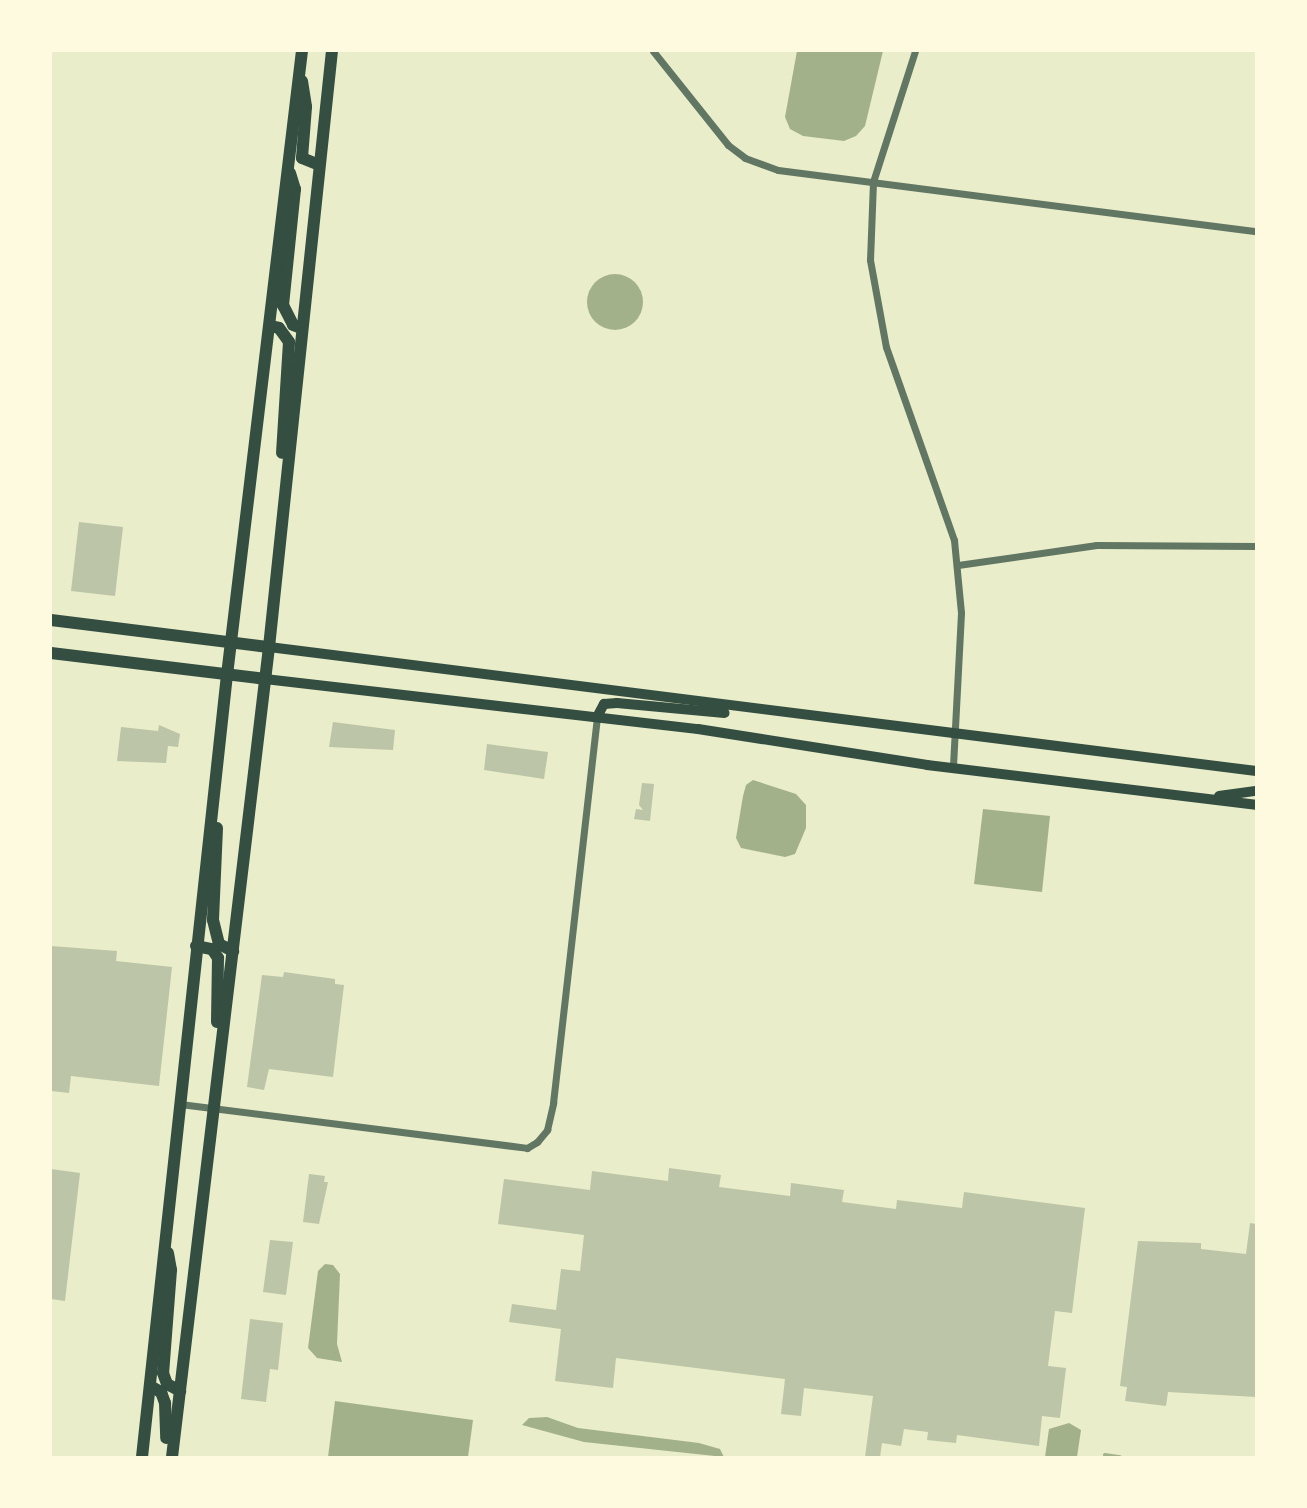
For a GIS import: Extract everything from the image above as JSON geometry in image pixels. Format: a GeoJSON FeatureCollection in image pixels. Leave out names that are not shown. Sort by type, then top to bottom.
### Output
{"type":"FeatureCollection","features":[{"type":"Feature","properties":{"kind":"main road"},"geometry":{"type":"LineString","coordinates":[[142,1457],[196,946],[302,51]]}},
{"type":"Feature","properties":{"kind":"main road"},"geometry":{"type":"LineString","coordinates":[[172,1457],[270,647],[301,328],[332,51]]}},
{"type":"Feature","properties":{"kind":"main road"},"geometry":{"type":"LineString","coordinates":[[299,74],[306,107],[302,158],[319,165]]}},
{"type":"Feature","properties":{"kind":"main road"},"geometry":{"type":"LineString","coordinates":[[289,169],[295,189],[283,305],[293,326],[301,328]]}},
{"type":"Feature","properties":{"kind":"main road"},"geometry":{"type":"LineString","coordinates":[[271,326],[278,328],[289,342],[281,436],[284,499]]}},
{"type":"Feature","properties":{"kind":"main road"},"geometry":{"type":"LineString","coordinates":[[55,622],[1256,771]]}},
{"type":"Feature","properties":{"kind":"main road"},"geometry":{"type":"LineString","coordinates":[[51,653],[227,676],[597,717],[953,768],[1256,805]]}},
{"type":"Feature","properties":{"kind":"main road"},"geometry":{"type":"LineString","coordinates":[[597,717],[604,704],[617,703],[727,713],[751,709]]}},
{"type":"Feature","properties":{"kind":"main road"},"geometry":{"type":"LineString","coordinates":[[1203,798],[1256,791]]}},
{"type":"Feature","properties":{"kind":"main road"},"geometry":{"type":"LineString","coordinates":[[215,795],[213,920],[219,944],[233,951]]}},
{"type":"Feature","properties":{"kind":"main road"},"geometry":{"type":"LineString","coordinates":[[196,946],[212,949],[218,958],[216,1026],[222,1042]]}},
{"type":"Feature","properties":{"kind":"main road"},"geometry":{"type":"LineString","coordinates":[[165,1237],[171,1270],[163,1373],[167,1384],[180,1391]]}},
{"type":"Feature","properties":{"kind":"main road"},"geometry":{"type":"LineString","coordinates":[[150,1387],[161,1392],[168,1416],[163,1457]]}},
{"type":"Feature","properties":{"kind":"street"},"geometry":{"type":"LineString","coordinates":[[653,51],[710,124],[745,158],[778,170],[1256,231]]}},
{"type":"Feature","properties":{"kind":"street"},"geometry":{"type":"LineString","coordinates":[[915,51],[873,182],[870,260],[886,347],[948,516],[958,565],[961,613],[953,768]]}},
{"type":"Feature","properties":{"kind":"street"},"geometry":{"type":"LineString","coordinates":[[958,565],[1097,545],[1256,546]]}},
{"type":"Feature","properties":{"kind":"street"},"geometry":{"type":"LineString","coordinates":[[180,1104],[527,1148],[547,1130],[597,717]]}},
{"type":"Feature","properties":{"kind":"shaded area"},"geometry":{"type":"Polygon","coordinates":[[[797,51],[883,51],[865,126],[856,136],[844,141],[803,136],[790,129],[785,117],[797,51]]]}},
{"type":"Feature","properties":{"kind":"shaded area"},"geometry":{"type":"Polygon","coordinates":[[[615,274],[635,282],[643,302],[635,322],[615,330],[595,322],[587,302],[595,282],[615,274]]]}},
{"type":"Feature","properties":{"kind":"shaded area"},"geometry":{"type":"Polygon","coordinates":[[[753,780],[796,794],[806,805],[806,828],[795,854],[785,857],[741,848],[736,838],[743,796],[746,785],[753,780]]]}},
{"type":"Feature","properties":{"kind":"shaded area"},"geometry":{"type":"Polygon","coordinates":[[[983,809],[1050,816],[1042,892],[974,884],[983,809]]]}},
{"type":"Feature","properties":{"kind":"shaded area"},"geometry":{"type":"Polygon","coordinates":[[[325,1264],[333,1265],[340,1274],[337,1344],[342,1362],[317,1358],[308,1348],[318,1271],[325,1264]]]}},
{"type":"Feature","properties":{"kind":"shaded area"},"geometry":{"type":"Polygon","coordinates":[[[335,1401],[473,1420],[468,1457],[328,1457],[335,1401]]]}},
{"type":"Feature","properties":{"kind":"shaded area"},"geometry":{"type":"Polygon","coordinates":[[[547,1417],[578,1428],[699,1443],[720,1449],[724,1457],[584,1442],[522,1425],[529,1418],[547,1417]]]}},
{"type":"Feature","properties":{"kind":"shaded area"},"geometry":{"type":"Polygon","coordinates":[[[1069,1423],[1081,1430],[1077,1457],[1045,1457],[1049,1429],[1069,1423]]]}},
{"type":"Feature","properties":{"kind":"building"},"geometry":{"type":"Polygon","coordinates":[[[79,522],[123,527],[115,596],[71,591],[79,522]]]}},
{"type":"Feature","properties":{"kind":"building"},"geometry":{"type":"Polygon","coordinates":[[[333,722],[395,730],[393,750],[329,747],[333,722]]]}},
{"type":"Feature","properties":{"kind":"building"},"geometry":{"type":"Polygon","coordinates":[[[159,725],[180,734],[178,747],[168,746],[166,763],[117,761],[121,727],[158,731],[159,725]]]}},
{"type":"Feature","properties":{"kind":"building"},"geometry":{"type":"Polygon","coordinates":[[[487,744],[548,752],[544,779],[484,770],[487,744]]]}},
{"type":"Feature","properties":{"kind":"building"},"geometry":{"type":"Polygon","coordinates":[[[642,783],[654,784],[650,821],[634,819],[636,809],[643,810],[639,805],[642,783]]]}},
{"type":"Feature","properties":{"kind":"building"},"geometry":{"type":"Polygon","coordinates":[[[51,946],[117,951],[116,961],[172,967],[159,1086],[71,1076],[69,1093],[51,1091],[51,946]]]}},
{"type":"Feature","properties":{"kind":"building"},"geometry":{"type":"Polygon","coordinates":[[[284,972],[335,979],[335,984],[344,985],[333,1077],[269,1069],[264,1090],[247,1087],[262,975],[283,977],[284,972]]]}},
{"type":"Feature","properties":{"kind":"building"},"geometry":{"type":"Polygon","coordinates":[[[669,1168],[721,1175],[719,1187],[790,1196],[791,1183],[844,1190],[842,1202],[896,1209],[897,1200],[962,1208],[964,1192],[1085,1208],[1072,1313],[1055,1311],[1048,1366],[1066,1368],[1060,1418],[1042,1416],[1039,1446],[957,1435],[956,1443],[927,1440],[928,1432],[904,1429],[901,1446],[882,1443],[880,1457],[865,1457],[873,1396],[804,1388],[801,1416],[781,1414],[785,1379],[616,1358],[613,1388],[555,1381],[561,1329],[509,1322],[512,1304],[556,1310],[561,1269],[580,1271],[584,1235],[498,1224],[504,1179],[590,1190],[592,1171],[668,1181],[669,1168]]]}},
{"type":"Feature","properties":{"kind":"building"},"geometry":{"type":"Polygon","coordinates":[[[51,1169],[80,1173],[65,1301],[51,1299],[51,1169]]]}},
{"type":"Feature","properties":{"kind":"building"},"geometry":{"type":"Polygon","coordinates":[[[309,1174],[325,1176],[324,1182],[328,1182],[319,1224],[303,1222],[309,1174]]]}},
{"type":"Feature","properties":{"kind":"building"},"geometry":{"type":"Polygon","coordinates":[[[1250,1223],[1256,1224],[1256,1397],[1168,1392],[1166,1406],[1125,1401],[1127,1387],[1120,1386],[1138,1241],[1201,1243],[1201,1249],[1246,1254],[1250,1223]]]}},
{"type":"Feature","properties":{"kind":"building"},"geometry":{"type":"Polygon","coordinates":[[[270,1240],[293,1242],[286,1295],[263,1292],[270,1240]]]}},
{"type":"Feature","properties":{"kind":"building"},"geometry":{"type":"Polygon","coordinates":[[[250,1319],[283,1323],[278,1370],[270,1369],[266,1402],[241,1399],[250,1319]]]}},
{"type":"Feature","properties":{"kind":"waterway"},"geometry":{"type":"LineString","coordinates":[[1105,1455],[1120,1457]]}}]}
